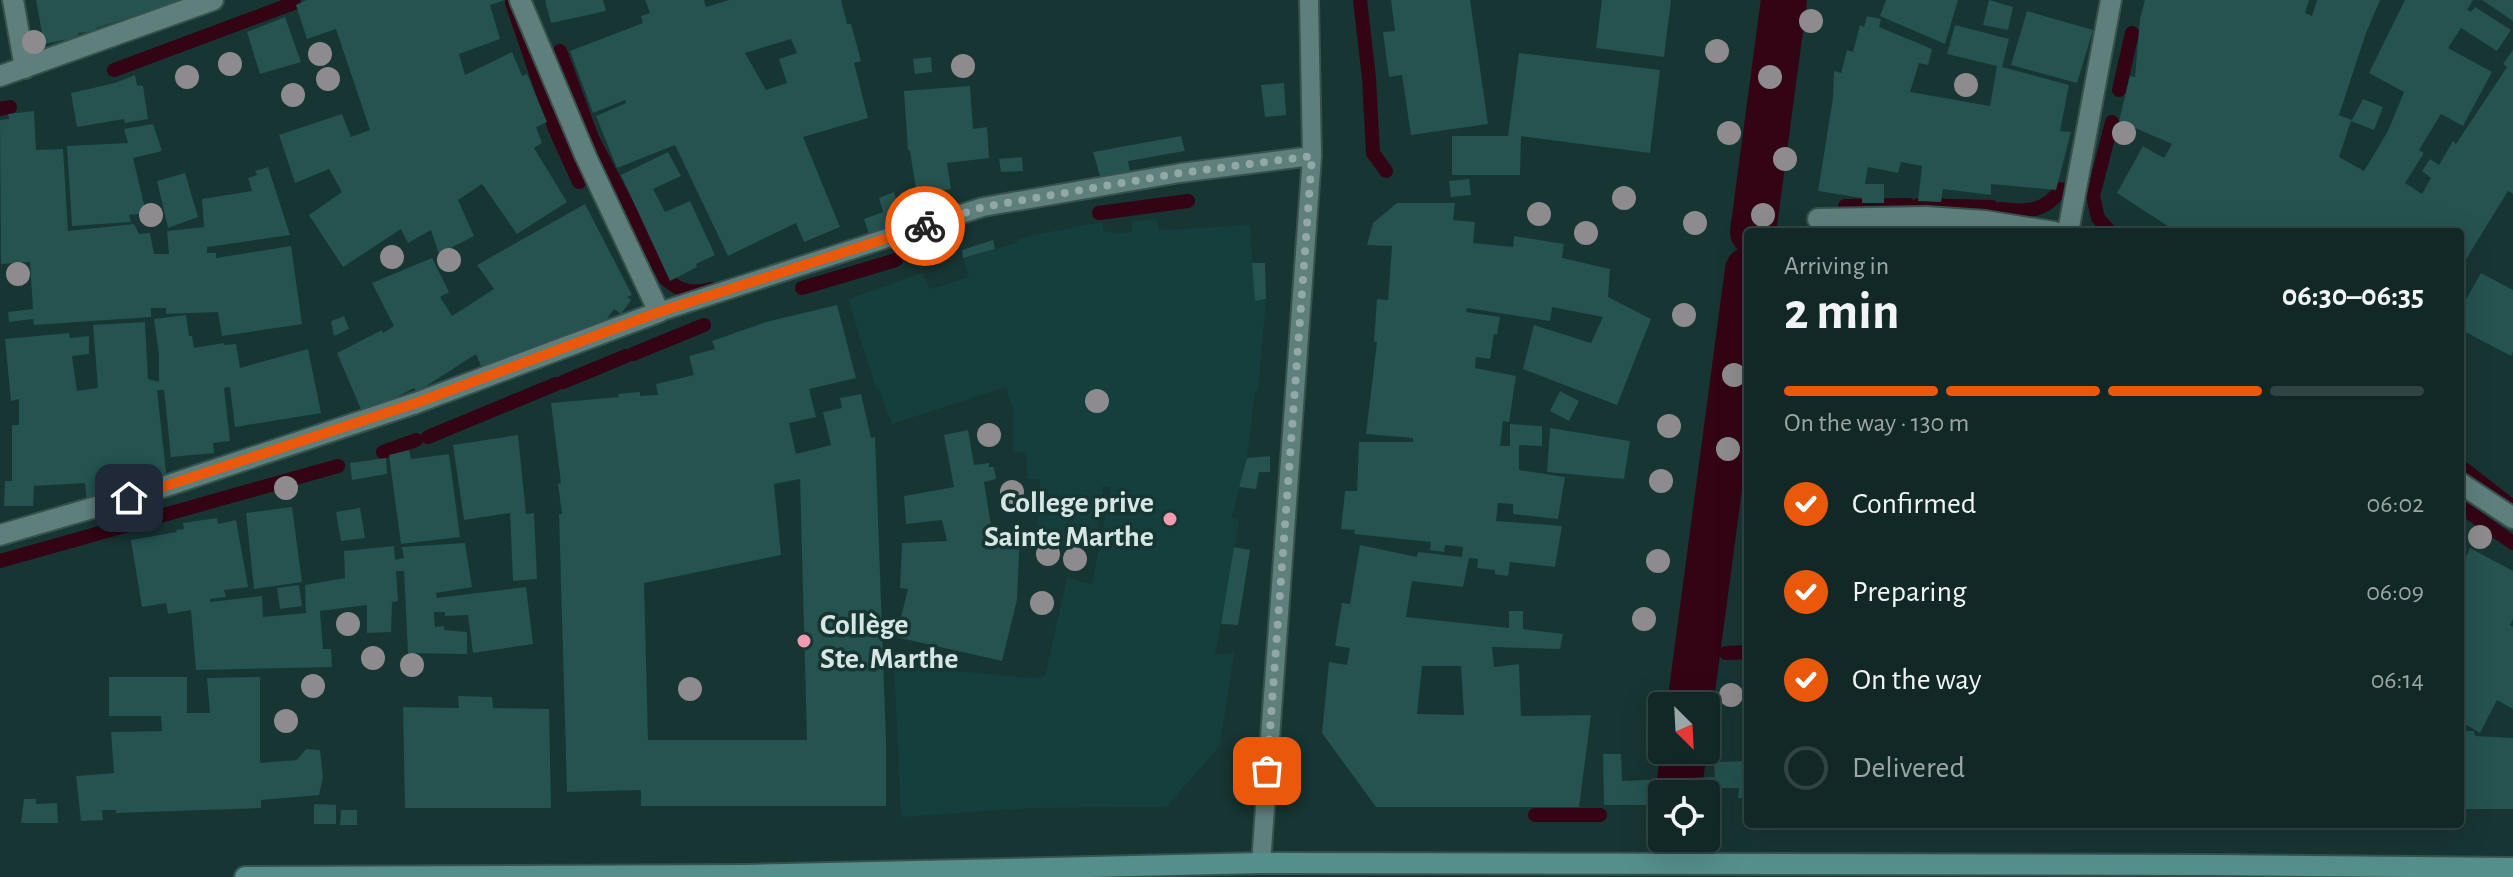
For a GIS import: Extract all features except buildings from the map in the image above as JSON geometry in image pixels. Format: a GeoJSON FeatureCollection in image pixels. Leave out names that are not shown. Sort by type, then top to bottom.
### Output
{"type":"FeatureCollection","features":[{"type":"Feature","properties":{"kind":"main road"},"geometry":{"type":"LineString","coordinates":[[245,877],[2213,865],[2513,868]]}},
{"type":"Feature","properties":{"kind":"street"},"geometry":{"type":"LineString","coordinates":[[13,0],[25,68]]}},
{"type":"Feature","properties":{"kind":"street"},"geometry":{"type":"LineString","coordinates":[[0,76],[213,0]]}},
{"type":"Feature","properties":{"kind":"street"},"geometry":{"type":"LineString","coordinates":[[0,535],[154,490],[401,408],[659,312],[586,157],[520,0]]}},
{"type":"Feature","properties":{"kind":"street"},"geometry":{"type":"LineString","coordinates":[[2069,228],[2111,0]]}},
{"type":"Feature","properties":{"kind":"street"},"geometry":{"type":"LineString","coordinates":[[1818,219],[1926,217],[2029,228]]}},
{"type":"Feature","properties":{"kind":"street"},"geometry":{"type":"LineString","coordinates":[[2464,486],[2513,518]]}},
{"type":"Feature","properties":{"kind":"lane"},"geometry":{"type":"LineString","coordinates":[[1260,870],[1312,156],[1309,0]]}},
{"type":"Feature","properties":{"kind":"lane"},"geometry":{"type":"LineString","coordinates":[[659,312],[983,207],[1180,173],[1312,156]]}},
{"type":"Feature","properties":{"kind":"shaded area","name":"College prive Sainte Marthe"},"geometry":{"type":"Polygon","coordinates":[[[1157,219],[1159,230],[1250,225],[1255,301],[1266,299],[1258,391],[1255,391],[1247,458],[1232,517],[1239,520],[1215,655],[1234,653],[1220,746],[1166,807],[1032,808],[901,817],[894,665],[1031,678],[1045,676],[1067,578],[1092,584],[1111,487],[1103,486],[1096,546],[1036,544],[1040,479],[1027,479],[1027,453],[1013,452],[1013,411],[1006,387],[892,424],[879,389],[876,389],[848,299],[922,273],[930,289],[969,277],[963,258],[1017,243],[1017,240],[1033,235],[1102,222],[1104,232],[1132,232],[1132,221],[1157,219]]]}},
{"type":"Feature","properties":{"kind":"waterway"},"geometry":{"type":"LineString","coordinates":[[1360,0],[1373,153],[1386,171]]}},
{"type":"Feature","properties":{"kind":"waterway"},"geometry":{"type":"LineString","coordinates":[[1754,228],[1784,0]]}},
{"type":"Feature","properties":{"kind":"waterway"},"geometry":{"type":"LineString","coordinates":[[114,70],[294,3]]}},
{"type":"Feature","properties":{"kind":"waterway"},"geometry":{"type":"LineString","coordinates":[[512,3],[555,129],[579,182]]}},
{"type":"Feature","properties":{"kind":"waterway"},"geometry":{"type":"LineString","coordinates":[[2119,90],[2132,33]]}},
{"type":"Feature","properties":{"kind":"waterway"},"geometry":{"type":"LineString","coordinates":[[560,51],[592,138],[665,278],[686,291],[711,289]]}},
{"type":"Feature","properties":{"kind":"waterway"},"geometry":{"type":"LineString","coordinates":[[0,109],[10,107]]}},
{"type":"Feature","properties":{"kind":"waterway"},"geometry":{"type":"LineString","coordinates":[[2107,228],[2098,218],[2093,196],[2112,122]]}},
{"type":"Feature","properties":{"kind":"waterway"},"geometry":{"type":"LineString","coordinates":[[2000,209],[2018,211],[2041,207],[2061,189]]}},
{"type":"Feature","properties":{"kind":"waterway"},"geometry":{"type":"LineString","coordinates":[[1099,213],[1188,201]]}},
{"type":"Feature","properties":{"kind":"waterway"},"geometry":{"type":"LineString","coordinates":[[1845,206],[1909,205]]}},
{"type":"Feature","properties":{"kind":"waterway"},"geometry":{"type":"LineString","coordinates":[[1919,205],[1992,207]]}},
{"type":"Feature","properties":{"kind":"waterway"},"geometry":{"type":"LineString","coordinates":[[802,288],[896,260]]}},
{"type":"Feature","properties":{"kind":"waterway"},"geometry":{"type":"LineString","coordinates":[[1692,692],[1744,300]]}},
{"type":"Feature","properties":{"kind":"waterway"},"geometry":{"type":"LineString","coordinates":[[633,354],[704,325]]}},
{"type":"Feature","properties":{"kind":"waterway"},"geometry":{"type":"LineString","coordinates":[[563,382],[626,356]]}},
{"type":"Feature","properties":{"kind":"waterway"},"geometry":{"type":"LineString","coordinates":[[428,437],[556,384]]}},
{"type":"Feature","properties":{"kind":"waterway"},"geometry":{"type":"LineString","coordinates":[[383,452],[416,440]]}},
{"type":"Feature","properties":{"kind":"waterway"},"geometry":{"type":"LineString","coordinates":[[0,561],[338,466]]}},
{"type":"Feature","properties":{"kind":"waterway"},"geometry":{"type":"LineString","coordinates":[[2464,469],[2513,507]]}},
{"type":"Feature","properties":{"kind":"waterway"},"geometry":{"type":"LineString","coordinates":[[2464,509],[2513,543]]}},
{"type":"Feature","properties":{"kind":"waterway"},"geometry":{"type":"LineString","coordinates":[[1726,653],[1744,652]]}},
{"type":"Feature","properties":{"kind":"waterway"},"geometry":{"type":"LineString","coordinates":[[1680,780],[1682,764]]}},
{"type":"Feature","properties":{"kind":"waterway"},"geometry":{"type":"LineString","coordinates":[[1535,815],[1600,815]]}},
{"type":"Feature","properties":{"kind":"way so far"},"geometry":{"type":"LineString","coordinates":[[925,226],[983,207],[1180,173],[1312,156],[1267,771]]}},
{"type":"Feature","properties":{"kind":"place","name":"College prive Sainte Marthe"},"geometry":{"type":"Point","coordinates":[1170,519]}},
{"type":"Feature","properties":{"kind":"place","name":"Collège Ste. Marthe"},"geometry":{"type":"Point","coordinates":[804,641]}},
{"type":"Feature","properties":{"kind":"route"},"geometry":{"type":"LineString","coordinates":[[129,498],[416,403],[659,312],[925,226]]}}]}
